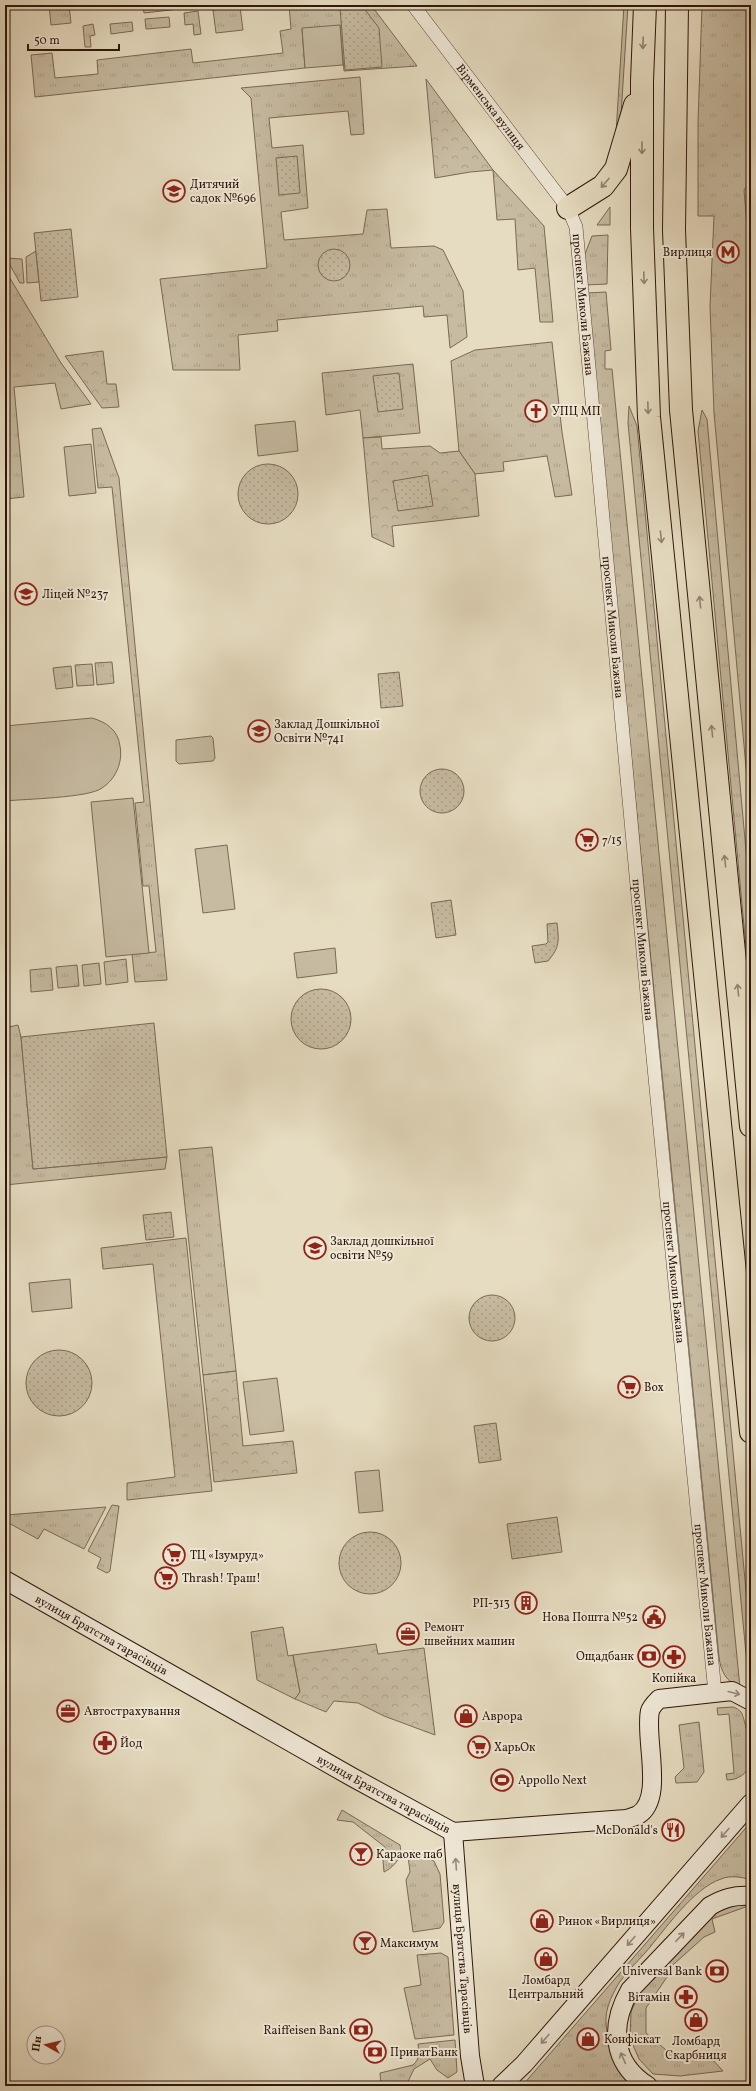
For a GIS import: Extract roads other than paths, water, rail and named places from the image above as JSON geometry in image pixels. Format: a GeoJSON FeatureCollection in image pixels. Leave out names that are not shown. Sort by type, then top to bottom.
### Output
{"type":"FeatureCollection","features":[{"type":"Feature","properties":{"kind":"highway"},"geometry":{"type":"LineString","coordinates":[[645,5],[642,81],[642,228],[649,417],[751,1432]]}},
{"type":"Feature","properties":{"kind":"highway"},"geometry":{"type":"LineString","coordinates":[[677,5],[674,230],[681,410],[751,1126]]}},
{"type":"Feature","properties":{"kind":"highway"},"geometry":{"type":"LineString","coordinates":[[568,208],[603,186],[616,169],[642,81]]}},
{"type":"Feature","properties":{"kind":"street","name":"Вірменська вулиця"},"geometry":{"type":"LineString","coordinates":[[413,5],[568,208]]}},
{"type":"Feature","properties":{"kind":"street","name":"проспект Миколи Бажана"},"geometry":{"type":"LineString","coordinates":[[568,208],[576,227],[650,1026],[715,1693]]}},
{"type":"Feature","properties":{"kind":"street","name":"вулиця Братства тарасівців"},"geometry":{"type":"LineString","coordinates":[[5,1580],[352,1777],[453,1832],[626,1819],[638,1815],[650,1799],[652,1783],[649,1727],[650,1710],[659,1699],[732,1691],[751,1701]]}},
{"type":"Feature","properties":{"kind":"street"},"geometry":{"type":"LineString","coordinates":[[501,2086],[524,2064],[751,1803]]}},
{"type":"Feature","properties":{"kind":"street","name":"вулиця Братства Тарасівців"},"geometry":{"type":"LineString","coordinates":[[453,1832],[470,2056],[475,2086]]}},
{"type":"Feature","properties":{"kind":"street"},"geometry":{"type":"LineString","coordinates":[[648,2086],[636,2079],[619,2050],[616,2033],[622,2003],[630,1990],[710,1906],[724,1898],[737,1895],[751,1896]]}},
{"type":"Feature","properties":{"kind":"place","name":"Дитячий садок №696"},"geometry":{"type":"Point","coordinates":[174,191]}},
{"type":"Feature","properties":{"kind":"place","name":"Вирлиця"},"geometry":{"type":"Point","coordinates":[728,252]}},
{"type":"Feature","properties":{"kind":"place","name":"УПЦ МП"},"geometry":{"type":"Point","coordinates":[536,411]}},
{"type":"Feature","properties":{"kind":"place","name":"Ліцей №237"},"geometry":{"type":"Point","coordinates":[26,594]}},
{"type":"Feature","properties":{"kind":"place","name":"Заклад Дошкільної Освіти №741"},"geometry":{"type":"Point","coordinates":[259,731]}},
{"type":"Feature","properties":{"kind":"place","name":"7/15"},"geometry":{"type":"Point","coordinates":[587,840]}},
{"type":"Feature","properties":{"kind":"place","name":"Заклад дошкільної освіти №59"},"geometry":{"type":"Point","coordinates":[315,1248]}},
{"type":"Feature","properties":{"kind":"place","name":"Box"},"geometry":{"type":"Point","coordinates":[629,1387]}},
{"type":"Feature","properties":{"kind":"place","name":"ТЦ «Ізумруд»"},"geometry":{"type":"Point","coordinates":[174,1555]}},
{"type":"Feature","properties":{"kind":"place","name":"Thrash! Траш!"},"geometry":{"type":"Point","coordinates":[166,1578]}},
{"type":"Feature","properties":{"kind":"place","name":"РП-313"},"geometry":{"type":"Point","coordinates":[526,1603]}},
{"type":"Feature","properties":{"kind":"place","name":"Нова Пошта №52"},"geometry":{"type":"Point","coordinates":[654,1617]}},
{"type":"Feature","properties":{"kind":"place","name":"Ремонт швейних машин"},"geometry":{"type":"Point","coordinates":[408,1634]}},
{"type":"Feature","properties":{"kind":"place","name":"Ощадбанк"},"geometry":{"type":"Point","coordinates":[649,1656]}},
{"type":"Feature","properties":{"kind":"place","name":"Копійка"},"geometry":{"type":"Point","coordinates":[674,1657]}},
{"type":"Feature","properties":{"kind":"place","name":"Автострахування"},"geometry":{"type":"Point","coordinates":[68,1711]}},
{"type":"Feature","properties":{"kind":"place","name":"Аврора"},"geometry":{"type":"Point","coordinates":[466,1716]}},
{"type":"Feature","properties":{"kind":"place","name":"Йод"},"geometry":{"type":"Point","coordinates":[105,1743]}},
{"type":"Feature","properties":{"kind":"place","name":"ХарьОк"},"geometry":{"type":"Point","coordinates":[479,1747]}},
{"type":"Feature","properties":{"kind":"place","name":"Appollo Next"},"geometry":{"type":"Point","coordinates":[502,1780]}},
{"type":"Feature","properties":{"kind":"place","name":"McDonald's"},"geometry":{"type":"Point","coordinates":[673,1830]}},
{"type":"Feature","properties":{"kind":"place","name":"Караоке паб"},"geometry":{"type":"Point","coordinates":[361,1854]}},
{"type":"Feature","properties":{"kind":"place","name":"Ринок «Вирлиця»"},"geometry":{"type":"Point","coordinates":[542,1921]}},
{"type":"Feature","properties":{"kind":"place","name":"Максимум"},"geometry":{"type":"Point","coordinates":[365,1943]}},
{"type":"Feature","properties":{"kind":"place","name":"Ломбард Центральний"},"geometry":{"type":"Point","coordinates":[546,1959]}},
{"type":"Feature","properties":{"kind":"place","name":"Universal Bank"},"geometry":{"type":"Point","coordinates":[717,1971]}},
{"type":"Feature","properties":{"kind":"place","name":"Вітамін"},"geometry":{"type":"Point","coordinates":[686,1997]}},
{"type":"Feature","properties":{"kind":"place","name":"Ломбард Скарбниця"},"geometry":{"type":"Point","coordinates":[696,2020]}},
{"type":"Feature","properties":{"kind":"place","name":"Raiffeisen Bank"},"geometry":{"type":"Point","coordinates":[361,2030]}},
{"type":"Feature","properties":{"kind":"place","name":"Конфіскат"},"geometry":{"type":"Point","coordinates":[588,2039]}},
{"type":"Feature","properties":{"kind":"place","name":"ПриватБанк"},"geometry":{"type":"Point","coordinates":[375,2052]}}]}
